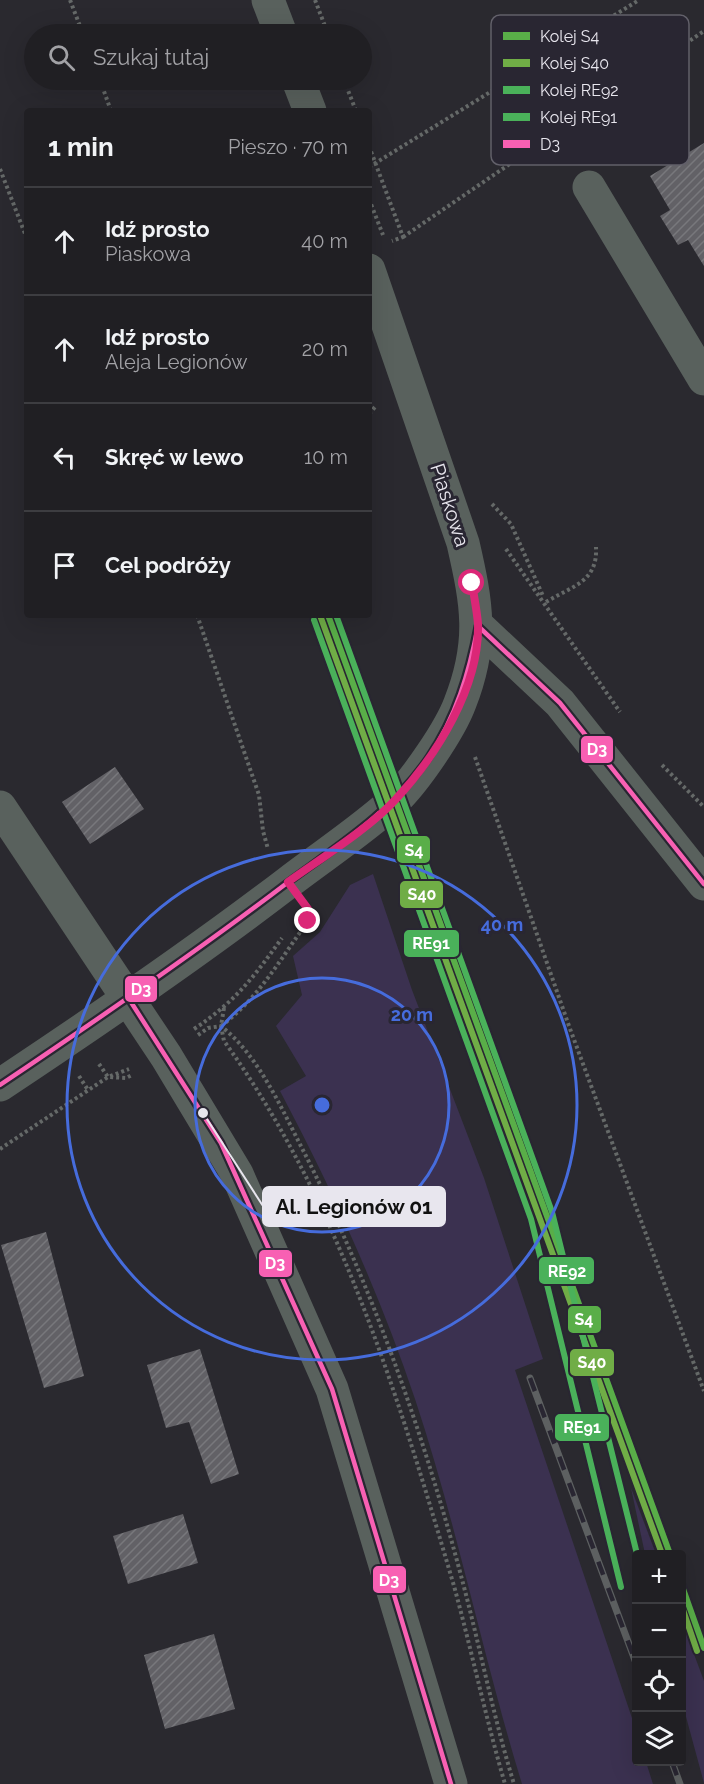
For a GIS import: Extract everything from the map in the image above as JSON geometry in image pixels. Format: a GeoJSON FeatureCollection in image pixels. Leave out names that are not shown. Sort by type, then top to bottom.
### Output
{"type":"FeatureCollection","features":[{"type":"Feature","properties":{"kind":"street"},"geometry":{"type":"LineString","coordinates":[[268,0],[277,24]]}},
{"type":"Feature","properties":{"kind":"street"},"geometry":{"type":"LineString","coordinates":[[302,90],[309,108]]}},
{"type":"Feature","properties":{"kind":"street"},"geometry":{"type":"LineString","coordinates":[[589,187],[704,379]]}},
{"type":"Feature","properties":{"kind":"street","name":"Piaskowa"},"geometry":{"type":"LineString","coordinates":[[0,1085],[129,999],[281,888],[396,799],[440,740],[460,705],[471,670],[478,626],[463,543],[377,256]]}},
{"type":"Feature","properties":{"kind":"street"},"geometry":{"type":"LineString","coordinates":[[478,626],[560,703],[704,884]]}},
{"type":"Feature","properties":{"kind":"street"},"geometry":{"type":"LineString","coordinates":[[0,807],[129,999],[221,1143],[332,1389],[452,1784]]}},
{"type":"Feature","properties":{"kind":"path"},"geometry":{"type":"LineString","coordinates":[[70,0],[79,24]]}},
{"type":"Feature","properties":{"kind":"path"},"geometry":{"type":"LineString","coordinates":[[315,0],[324,24]]}},
{"type":"Feature","properties":{"kind":"path"},"geometry":{"type":"LineString","coordinates":[[615,15],[639,0]]}},
{"type":"Feature","properties":{"kind":"path"},"geometry":{"type":"LineString","coordinates":[[689,41],[704,31]]}},
{"type":"Feature","properties":{"kind":"path"},"geometry":{"type":"LineString","coordinates":[[104,90],[110,108]]}},
{"type":"Feature","properties":{"kind":"path"},"geometry":{"type":"LineString","coordinates":[[348,90],[355,108]]}},
{"type":"Feature","properties":{"kind":"path"},"geometry":{"type":"LineString","coordinates":[[372,165],[491,91]]}},
{"type":"Feature","properties":{"kind":"path"},"geometry":{"type":"LineString","coordinates":[[372,154],[403,237]]}},
{"type":"Feature","properties":{"kind":"path"},"geometry":{"type":"LineString","coordinates":[[377,256],[508,165]]}},
{"type":"Feature","properties":{"kind":"path"},"geometry":{"type":"LineString","coordinates":[[0,169],[24,231]]}},
{"type":"Feature","properties":{"kind":"path"},"geometry":{"type":"LineString","coordinates":[[485,497],[511,524],[546,602],[624,717]]}},
{"type":"Feature","properties":{"kind":"path"},"geometry":{"type":"LineString","coordinates":[[546,602],[591,575],[597,561],[596,547]]}},
{"type":"Feature","properties":{"kind":"path"},"geometry":{"type":"LineString","coordinates":[[187,1034],[224,1008],[256,974],[292,924],[263,831],[259,795],[198,618]]}},
{"type":"Feature","properties":{"kind":"path"},"geometry":{"type":"LineString","coordinates":[[460,705],[488,799],[704,1391]]}},
{"type":"Feature","properties":{"kind":"path"},"geometry":{"type":"LineString","coordinates":[[658,761],[704,807]]}},
{"type":"Feature","properties":{"kind":"path"},"geometry":{"type":"LineString","coordinates":[[222,1026],[236,1015],[259,988],[308,921],[308,909],[281,888]]}},
{"type":"Feature","properties":{"kind":"path"},"geometry":{"type":"LineString","coordinates":[[224,1008],[222,1026],[224,1041],[274,1118],[314,1196],[371,1328],[399,1408],[454,1588],[505,1784]]}},
{"type":"Feature","properties":{"kind":"path"},"geometry":{"type":"LineString","coordinates":[[0,1149],[108,1077],[138,1065]]}},
{"type":"Feature","properties":{"kind":"shaded area"},"geometry":{"type":"Polygon","coordinates":[[[373,874],[412,990],[484,1178],[543,1359],[515,1370],[632,1718],[632,1766],[647,1766],[653,1784],[522,1784],[444,1494],[415,1399],[354,1242],[280,1091],[306,1076],[276,1026],[302,995],[293,956],[320,932],[350,885],[373,874]]]}},
{"type":"Feature","properties":{"kind":"shaded area"},"geometry":{"type":"Polygon","coordinates":[[[631,1488],[654,1550],[644,1550],[631,1488]]]}},
{"type":"Feature","properties":{"kind":"shaded area"},"geometry":{"type":"Polygon","coordinates":[[[686,1633],[704,1681],[704,1783],[686,1717],[686,1633]]]}},
{"type":"Feature","properties":{"kind":"building"},"geometry":{"type":"Polygon","coordinates":[[[704,143],[704,266],[688,240],[678,245],[660,216],[670,210],[650,176],[668,165],[689,165],[689,152],[704,143]]]}},
{"type":"Feature","properties":{"kind":"building"},"geometry":{"type":"Polygon","coordinates":[[[115,767],[144,809],[90,844],[62,802],[115,767]]]}},
{"type":"Feature","properties":{"kind":"building"},"geometry":{"type":"Polygon","coordinates":[[[46,1232],[84,1376],[44,1388],[1,1245],[46,1232]]]}},
{"type":"Feature","properties":{"kind":"building"},"geometry":{"type":"Polygon","coordinates":[[[200,1349],[239,1474],[211,1484],[189,1422],[166,1428],[147,1365],[200,1349]]]}},
{"type":"Feature","properties":{"kind":"building"},"geometry":{"type":"Polygon","coordinates":[[[183,1514],[198,1563],[128,1584],[113,1536],[183,1514]]]}},
{"type":"Feature","properties":{"kind":"building"},"geometry":{"type":"Polygon","coordinates":[[[214,1634],[235,1709],[165,1729],[144,1655],[214,1634]]]}},
{"type":"Feature","properties":{"kind":"railway"},"geometry":{"type":"LineString","coordinates":[[530,1378],[634,1658]]}},
{"type":"Feature","properties":{"kind":"railway"},"geometry":{"type":"LineString","coordinates":[[673,1766],[680,1784]]}},
{"type":"Feature","properties":{"kind":"rail line","name":"S40"},"geometry":{"type":"LineString","coordinates":[[321,618],[661,1550]]}},
{"type":"Feature","properties":{"kind":"rail line","name":"S4"},"geometry":{"type":"LineString","coordinates":[[329,618],[669,1550]]}},
{"type":"Feature","properties":{"kind":"rail line","name":"RE92"},"geometry":{"type":"LineString","coordinates":[[337,618],[552,1212],[636,1550]]}},
{"type":"Feature","properties":{"kind":"rail line","name":"RE91"},"geometry":{"type":"LineString","coordinates":[[314,620],[531,1219],[621,1587]]}},
{"type":"Feature","properties":{"kind":"rail line","name":"S4"},"geometry":{"type":"LineString","coordinates":[[686,1597],[704,1648]]}},
{"type":"Feature","properties":{"kind":"rail line","name":"S40"},"geometry":{"type":"LineString","coordinates":[[686,1619],[697,1651]]}},
{"type":"Feature","properties":{"kind":"transit line","name":"D3"},"geometry":{"type":"LineString","coordinates":[[478,626],[560,703],[704,884]]}},
{"type":"Feature","properties":{"kind":"transit line","name":"D3"},"geometry":{"type":"LineString","coordinates":[[0,1085],[217,935],[345,841],[399,795],[429,757],[447,726],[466,678],[478,626]]}},
{"type":"Feature","properties":{"kind":"transit line","name":"D3"},"geometry":{"type":"LineString","coordinates":[[129,999],[221,1143],[332,1389],[451,1784]]}},
{"type":"Feature","properties":{"kind":"place","name":"Al. Legionów 01"},"geometry":{"type":"Point","coordinates":[203,1113]}},
{"type":"Feature","properties":{"kind":"route"},"geometry":{"type":"LineString","coordinates":[[308,921],[308,909],[288,882],[396,799],[444,735],[460,705],[471,670],[478,626],[472,583]]}}]}
